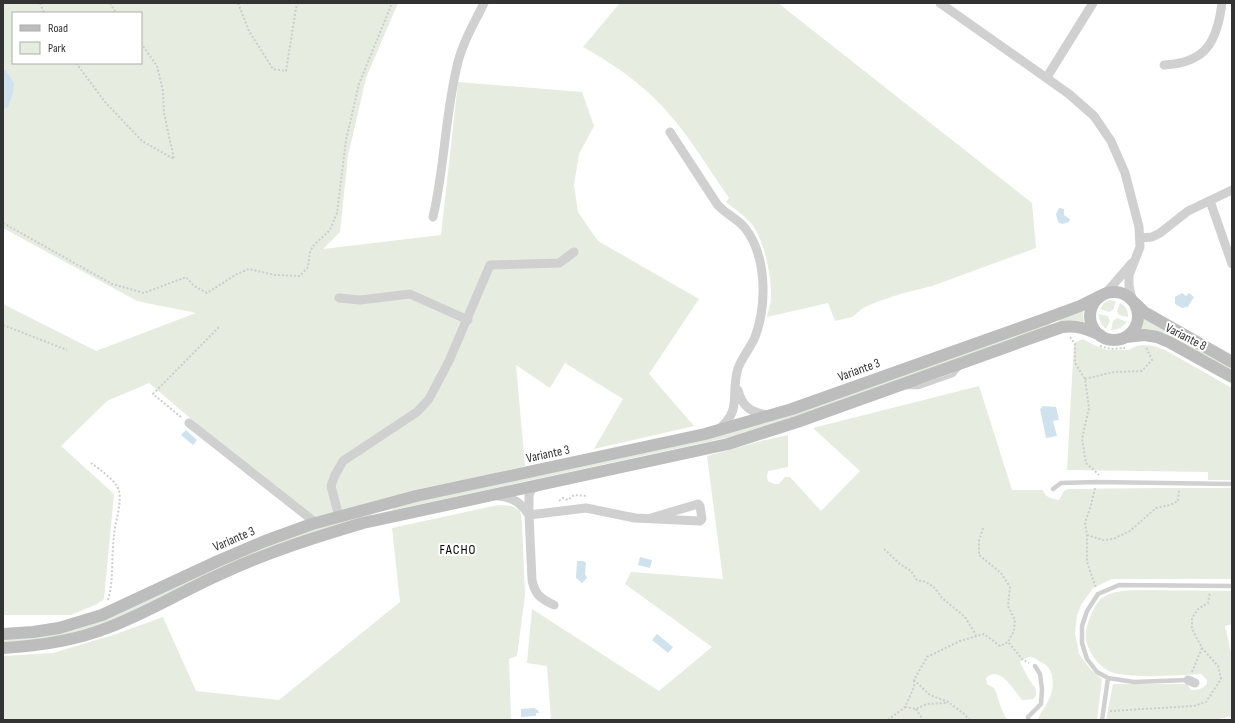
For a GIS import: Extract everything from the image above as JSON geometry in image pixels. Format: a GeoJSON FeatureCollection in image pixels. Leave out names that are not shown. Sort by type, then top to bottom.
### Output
{"type":"FeatureCollection","features":[{"type":"Feature","properties":{"kind":"main road"},"geometry":{"type":"LineString","coordinates":[[1109,292],[1120,292],[1129,296],[1134,301],[1138,313],[1138,323],[1127,342],[1120,339],[1098,340],[1091,323],[1090,313],[1093,304],[1102,295],[1109,292]]}},
{"type":"Feature","properties":{"kind":"main road","name":"Variante 3"},"geometry":{"type":"LineString","coordinates":[[3,634],[33,632],[59,628],[81,622],[109,612],[218,560],[316,523],[416,496],[716,431],[770,416],[1045,319],[1080,306],[1102,295]]}},
{"type":"Feature","properties":{"kind":"main road","name":"Variante 8"},"geometry":{"type":"LineString","coordinates":[[1134,301],[1150,316],[1232,362]]}},
{"type":"Feature","properties":{"kind":"main road","name":"Variante 3"},"geometry":{"type":"LineString","coordinates":[[3,648],[58,642],[106,628],[230,570],[273,552],[328,533],[383,518],[728,444],[797,422],[1062,327],[1072,326],[1085,328],[1098,340]]}},
{"type":"Feature","properties":{"kind":"main road","name":"Variante 8"},"geometry":{"type":"LineString","coordinates":[[1127,342],[1136,335],[1157,337],[1169,342],[1232,377]]}},
{"type":"Feature","properties":{"kind":"street"},"geometry":{"type":"LineString","coordinates":[[433,217],[445,133],[458,61],[466,40],[484,3]]}},
{"type":"Feature","properties":{"kind":"street"},"geometry":{"type":"LineString","coordinates":[[940,3],[1047,77],[1069,94],[1094,116],[1112,141],[1125,173],[1134,204],[1140,238],[1140,247],[1137,258],[1129,275],[1129,286],[1134,301]]}},
{"type":"Feature","properties":{"kind":"street"},"geometry":{"type":"LineString","coordinates":[[1047,77],[1093,3]]}},
{"type":"Feature","properties":{"kind":"street"},"geometry":{"type":"LineString","coordinates":[[1164,65],[1178,64],[1196,58],[1207,49],[1215,36],[1222,3]]}},
{"type":"Feature","properties":{"kind":"street"},"geometry":{"type":"LineString","coordinates":[[670,132],[722,210],[739,221],[752,238],[761,266],[763,306],[760,321],[752,343],[737,370],[735,403],[733,411],[725,424],[716,431]]}},
{"type":"Feature","properties":{"kind":"street"},"geometry":{"type":"LineString","coordinates":[[1140,238],[1152,237],[1160,234],[1188,211],[1232,190]]}},
{"type":"Feature","properties":{"kind":"street"},"geometry":{"type":"LineString","coordinates":[[1210,201],[1232,264]]}},
{"type":"Feature","properties":{"kind":"street"},"geometry":{"type":"LineString","coordinates":[[339,517],[331,486],[335,475],[343,462],[417,412],[429,399],[468,320],[490,265],[559,263],[574,252]]}},
{"type":"Feature","properties":{"kind":"street"},"geometry":{"type":"LineString","coordinates":[[1102,295],[1137,258]]}},
{"type":"Feature","properties":{"kind":"street"},"geometry":{"type":"LineString","coordinates":[[339,298],[360,300],[410,294],[468,320]]}},
{"type":"Feature","properties":{"kind":"street"},"geometry":{"type":"LineString","coordinates":[[736,378],[742,402],[746,407],[752,412],[770,416]]}},
{"type":"Feature","properties":{"kind":"street"},"geometry":{"type":"LineString","coordinates":[[189,423],[316,523]]}},
{"type":"Feature","properties":{"kind":"street"},"geometry":{"type":"LineString","coordinates":[[538,484],[531,490],[529,495],[532,580],[534,590],[542,599],[554,605]]}},
{"type":"Feature","properties":{"kind":"street"},"geometry":{"type":"LineString","coordinates":[[490,495],[506,496],[514,499],[529,515]]}},
{"type":"Feature","properties":{"kind":"street"},"geometry":{"type":"LineString","coordinates":[[529,515],[586,508],[634,518],[700,521],[702,519],[700,506],[698,504],[651,518]]}},
{"type":"Feature","properties":{"kind":"lane"},"geometry":{"type":"LineString","coordinates":[[1053,488],[1061,483],[1096,482],[1180,482],[1232,484]]}},
{"type":"Feature","properties":{"kind":"lane"},"geometry":{"type":"LineString","coordinates":[[1192,681],[1134,682],[1108,678],[1097,672],[1087,659],[1082,643],[1082,626],[1087,611],[1098,594],[1120,585],[1232,586]]}},
{"type":"Feature","properties":{"kind":"lane"},"geometry":{"type":"LineString","coordinates":[[1028,720],[1028,717],[1041,704],[1042,689],[1040,674],[1034,666]]}},
{"type":"Feature","properties":{"kind":"lane"},"geometry":{"type":"LineString","coordinates":[[1102,720],[1108,678]]}},
{"type":"Feature","properties":{"kind":"path"},"geometry":{"type":"LineString","coordinates":[[110,3],[115,12]]}},
{"type":"Feature","properties":{"kind":"path"},"geometry":{"type":"LineString","coordinates":[[238,3],[249,31],[273,69],[286,72],[298,3]]}},
{"type":"Feature","properties":{"kind":"path"},"geometry":{"type":"LineString","coordinates":[[3,223],[112,284],[144,293],[186,277],[194,286],[207,293],[237,274],[248,269],[275,275],[300,276],[308,267],[310,252],[330,230],[337,213],[346,140],[359,84],[392,3]]}},
{"type":"Feature","properties":{"kind":"path"},"geometry":{"type":"LineString","coordinates":[[77,64],[105,102],[142,141],[174,159],[164,114],[163,91],[157,66],[142,44]]}},
{"type":"Feature","properties":{"kind":"path"},"geometry":{"type":"LineString","coordinates":[[3,325],[67,350]]}},
{"type":"Feature","properties":{"kind":"path"},"geometry":{"type":"LineString","coordinates":[[189,423],[153,394],[220,326]]}},
{"type":"Feature","properties":{"kind":"path"},"geometry":{"type":"LineString","coordinates":[[1068,332],[1075,344],[1075,363],[1085,379],[1089,408],[1082,439],[1086,463],[1100,475],[1096,482],[1085,523],[1087,535],[1087,562],[1098,594]]}},
{"type":"Feature","properties":{"kind":"path"},"geometry":{"type":"LineString","coordinates":[[1098,340],[1110,349],[1127,342]]}},
{"type":"Feature","properties":{"kind":"path"},"geometry":{"type":"LineString","coordinates":[[1085,379],[1114,372],[1142,371],[1152,360],[1145,343]]}},
{"type":"Feature","properties":{"kind":"path"},"geometry":{"type":"LineString","coordinates":[[91,463],[116,484],[120,490],[120,499],[113,542],[111,590],[107,602],[109,612]]}},
{"type":"Feature","properties":{"kind":"path"},"geometry":{"type":"LineString","coordinates":[[1087,535],[1103,540],[1113,539],[1130,531],[1156,508],[1170,505],[1178,501],[1180,482]]}},
{"type":"Feature","properties":{"kind":"path"},"geometry":{"type":"LineString","coordinates":[[888,720],[905,707],[914,686],[914,680],[927,657],[976,635],[984,634],[1000,646],[1008,642],[1014,631],[1015,620],[1008,606],[1010,587],[1001,573],[979,555],[979,541],[983,528]]}},
{"type":"Feature","properties":{"kind":"path"},"geometry":{"type":"LineString","coordinates":[[884,549],[900,564],[911,571],[917,580],[926,582],[935,588],[942,598],[965,617],[976,635]]}},
{"type":"Feature","properties":{"kind":"path"},"geometry":{"type":"LineString","coordinates":[[1008,642],[1023,660],[1034,666]]}},
{"type":"Feature","properties":{"kind":"path"},"geometry":{"type":"LineString","coordinates":[[1192,681],[1202,648]]}},
{"type":"Feature","properties":{"kind":"path"},"geometry":{"type":"LineString","coordinates":[[914,680],[930,695],[948,702],[970,720]]}},
{"type":"Feature","properties":{"kind":"path"},"geometry":{"type":"LineString","coordinates":[[905,707],[916,709],[927,704],[948,702]]}},
{"type":"Feature","properties":{"kind":"path"},"geometry":{"type":"LineString","coordinates":[[916,709],[923,720]]}},
{"type":"Feature","properties":{"kind":"green space"},"geometry":{"type":"Polygon","coordinates":[[[3,3],[398,3],[366,78],[348,156],[340,232],[323,249],[441,235],[458,82],[582,92],[594,126],[579,154],[574,185],[578,212],[598,241],[699,299],[649,374],[694,426],[594,449],[623,399],[565,363],[550,388],[516,365],[525,466],[378,500],[309,519],[149,383],[107,401],[61,446],[114,494],[104,599],[97,604],[71,615],[3,615],[3,304],[96,351],[196,313],[137,301],[3,228],[3,3]]]}},
{"type":"Feature","properties":{"kind":"green space"},"geometry":{"type":"Polygon","coordinates":[[[620,3],[778,3],[1032,203],[1036,248],[932,286],[900,294],[874,303],[863,308],[852,317],[835,321],[828,303],[767,317],[771,300],[770,280],[763,247],[755,229],[747,219],[726,202],[729,198],[684,132],[663,107],[628,75],[583,47],[620,3]]]}},
{"type":"Feature","properties":{"kind":"green space"},"geometry":{"type":"Polygon","coordinates":[[[1110,300],[1116,301],[1113,310],[1109,312],[1100,309],[1104,303],[1110,300]]]}},
{"type":"Feature","properties":{"kind":"green space"},"geometry":{"type":"Polygon","coordinates":[[[1120,303],[1126,308],[1128,317],[1119,315],[1117,311],[1120,303]]]}},
{"type":"Feature","properties":{"kind":"green space"},"geometry":{"type":"Polygon","coordinates":[[[1083,310],[1084,324],[1060,322],[1059,319],[1083,310]]]}},
{"type":"Feature","properties":{"kind":"green space"},"geometry":{"type":"Polygon","coordinates":[[[1098,314],[1108,316],[1110,321],[1106,329],[1101,324],[1098,314]]]}},
{"type":"Feature","properties":{"kind":"green space"},"geometry":{"type":"Polygon","coordinates":[[[1144,317],[1232,367],[1232,372],[1139,331],[1144,317]]]}},
{"type":"Feature","properties":{"kind":"green space"},"geometry":{"type":"Polygon","coordinates":[[[1117,318],[1127,322],[1120,328],[1111,330],[1113,321],[1117,318]]]}},
{"type":"Feature","properties":{"kind":"green space"},"geometry":{"type":"Polygon","coordinates":[[[1050,322],[1051,325],[816,410],[739,435],[393,510],[392,506],[696,441],[1050,322]]]}},
{"type":"Feature","properties":{"kind":"green space"},"geometry":{"type":"Polygon","coordinates":[[[1083,339],[1107,350],[1128,350],[1142,345],[1154,346],[1165,350],[1232,388],[1232,480],[1208,480],[1208,472],[1067,470],[1074,343],[1083,339]]]}},
{"type":"Feature","properties":{"kind":"green space"},"geometry":{"type":"Polygon","coordinates":[[[979,386],[1012,490],[1043,490],[1049,497],[1059,500],[1064,491],[1068,489],[1232,488],[1232,579],[1112,579],[1093,588],[1081,605],[1077,616],[1075,633],[1079,654],[1091,670],[1102,679],[1097,720],[1038,720],[1052,693],[1053,683],[1050,669],[1043,663],[1030,657],[1025,658],[1020,662],[1028,678],[1036,689],[1036,696],[1033,699],[1022,700],[1011,685],[1001,676],[996,674],[986,678],[987,684],[994,688],[996,692],[1007,720],[551,720],[547,666],[527,663],[532,609],[659,691],[712,647],[625,584],[631,572],[723,579],[707,456],[788,435],[788,467],[768,471],[768,481],[774,484],[779,484],[785,477],[790,477],[821,511],[860,471],[813,428],[979,386]]]}},
{"type":"Feature","properties":{"kind":"green space"},"geometry":{"type":"Polygon","coordinates":[[[498,505],[512,506],[520,511],[522,522],[525,595],[517,656],[509,659],[511,720],[3,720],[3,656],[53,653],[116,634],[163,617],[196,691],[279,700],[400,602],[392,528],[498,505]]]}},
{"type":"Feature","properties":{"kind":"green space"},"geometry":{"type":"Polygon","coordinates":[[[371,512],[372,515],[99,625],[61,636],[37,640],[3,642],[3,638],[39,636],[285,538],[371,512]]]}},
{"type":"Feature","properties":{"kind":"green space"},"geometry":{"type":"Polygon","coordinates":[[[1120,591],[1232,591],[1232,624],[1225,626],[1232,656],[1232,716],[1214,720],[1106,720],[1113,684],[1187,684],[1191,690],[1196,690],[1207,684],[1207,680],[1201,674],[1138,676],[1115,673],[1103,667],[1094,657],[1087,644],[1086,630],[1095,606],[1106,595],[1120,591]]]}},
{"type":"Feature","properties":{"kind":"water"},"geometry":{"type":"Polygon","coordinates":[[[3,69],[14,83],[13,93],[8,107],[3,109],[3,69]]]}},
{"type":"Feature","properties":{"kind":"water"},"geometry":{"type":"Polygon","coordinates":[[[1059,208],[1064,209],[1064,215],[1070,219],[1069,222],[1062,224],[1058,222],[1056,214],[1059,208]]]}},
{"type":"Feature","properties":{"kind":"water"},"geometry":{"type":"Polygon","coordinates":[[[1182,293],[1186,296],[1189,293],[1194,297],[1187,308],[1182,308],[1175,304],[1175,297],[1182,293]]]}},
{"type":"Feature","properties":{"kind":"water"},"geometry":{"type":"Polygon","coordinates":[[[1043,406],[1056,407],[1059,420],[1053,421],[1057,436],[1046,438],[1040,409],[1043,406]]]}},
{"type":"Feature","properties":{"kind":"water"},"geometry":{"type":"Polygon","coordinates":[[[186,430],[197,440],[193,445],[181,435],[186,430]]]}},
{"type":"Feature","properties":{"kind":"water"},"geometry":{"type":"Polygon","coordinates":[[[640,557],[652,560],[650,568],[638,565],[640,557]]]}},
{"type":"Feature","properties":{"kind":"water"},"geometry":{"type":"Polygon","coordinates":[[[577,561],[583,561],[586,563],[585,574],[587,578],[582,583],[576,578],[577,561]]]}},
{"type":"Feature","properties":{"kind":"water"},"geometry":{"type":"Polygon","coordinates":[[[657,634],[673,647],[668,653],[652,640],[657,634]]]}},
{"type":"Feature","properties":{"kind":"water"},"geometry":{"type":"Polygon","coordinates":[[[535,708],[539,713],[536,713],[536,716],[521,717],[521,709],[535,708]]]}},
{"type":"Feature","properties":{"kind":"district","name":"FACHO"},"geometry":{"type":"Point","coordinates":[458,549]}}]}
